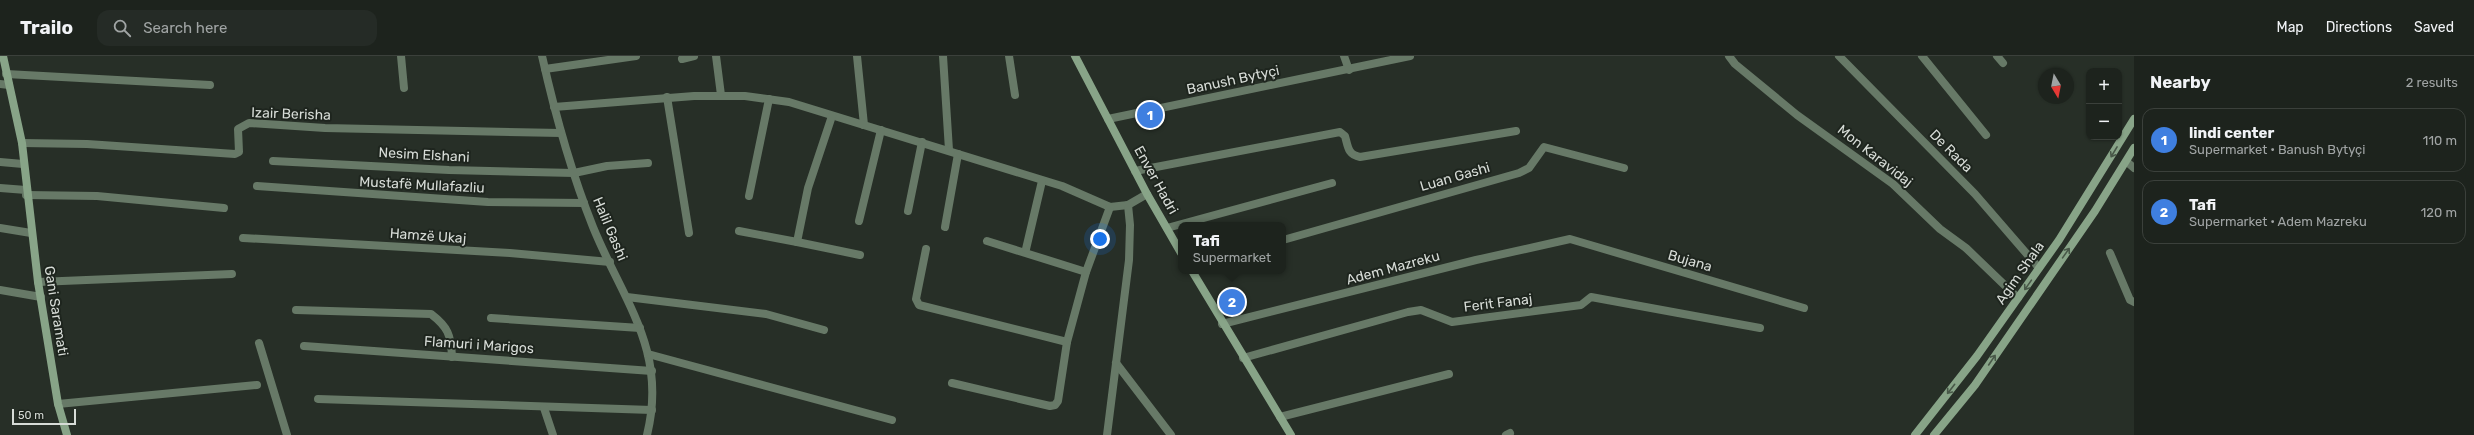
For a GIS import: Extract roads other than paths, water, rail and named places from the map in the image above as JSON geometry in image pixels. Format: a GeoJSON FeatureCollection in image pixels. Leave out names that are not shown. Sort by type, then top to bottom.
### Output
{"type":"FeatureCollection","features":[{"type":"Feature","properties":{"kind":"street","name":"Gani Saramati"},"geometry":{"type":"LineString","coordinates":[[3,56],[22,144],[26,192],[38,282],[58,404],[67,435]]}},
{"type":"Feature","properties":{"kind":"street"},"geometry":{"type":"LineString","coordinates":[[401,56],[404,88]]}},
{"type":"Feature","properties":{"kind":"street","name":"Halil Gashi"},"geometry":{"type":"LineString","coordinates":[[542,56],[561,133],[584,203],[627,297],[640,328],[648,354],[654,389],[647,435]]}},
{"type":"Feature","properties":{"kind":"street"},"geometry":{"type":"LineString","coordinates":[[545,69],[636,56]]}},
{"type":"Feature","properties":{"kind":"street"},"geometry":{"type":"LineString","coordinates":[[682,59],[694,56]]}},
{"type":"Feature","properties":{"kind":"street"},"geometry":{"type":"LineString","coordinates":[[716,56],[721,95]]}},
{"type":"Feature","properties":{"kind":"street"},"geometry":{"type":"LineString","coordinates":[[857,56],[864,125]]}},
{"type":"Feature","properties":{"kind":"street"},"geometry":{"type":"LineString","coordinates":[[943,56],[949,150]]}},
{"type":"Feature","properties":{"kind":"street"},"geometry":{"type":"LineString","coordinates":[[1008,56],[1015,95]]}},
{"type":"Feature","properties":{"kind":"street","name":"Enver Hadri"},"geometry":{"type":"LineString","coordinates":[[1076,56],[1147,194],[1178,248]]}},
{"type":"Feature","properties":{"kind":"street"},"geometry":{"type":"LineString","coordinates":[[1344,56],[1349,70]]}},
{"type":"Feature","properties":{"kind":"street","name":"Banush Bytyçi"},"geometry":{"type":"LineString","coordinates":[[1108,119],[1349,70],[1410,56]]}},
{"type":"Feature","properties":{"kind":"street","name":"Mon Karavidaj"},"geometry":{"type":"LineString","coordinates":[[1729,56],[1735,64],[1797,115],[1893,184],[1940,229],[1966,248],[2018,298]]}},
{"type":"Feature","properties":{"kind":"street","name":"De Rada"},"geometry":{"type":"LineString","coordinates":[[1839,56],[1975,194],[2039,268]]}},
{"type":"Feature","properties":{"kind":"street"},"geometry":{"type":"LineString","coordinates":[[1922,56],[1986,135]]}},
{"type":"Feature","properties":{"kind":"street"},"geometry":{"type":"LineString","coordinates":[[1997,56],[2003,63]]}},
{"type":"Feature","properties":{"kind":"street"},"geometry":{"type":"LineString","coordinates":[[6,74],[210,85]]}},
{"type":"Feature","properties":{"kind":"street"},"geometry":{"type":"LineString","coordinates":[[0,84],[9,85]]}},
{"type":"Feature","properties":{"kind":"street"},"geometry":{"type":"LineString","coordinates":[[554,107],[667,97],[721,95],[769,99],[789,102],[949,150],[1085,195],[1110,207],[1128,205],[1147,194]]}},
{"type":"Feature","properties":{"kind":"street"},"geometry":{"type":"LineString","coordinates":[[667,97],[689,233]]}},
{"type":"Feature","properties":{"kind":"street"},"geometry":{"type":"LineString","coordinates":[[749,196],[769,99]]}},
{"type":"Feature","properties":{"kind":"street"},"geometry":{"type":"LineString","coordinates":[[797,242],[808,188],[832,116]]}},
{"type":"Feature","properties":{"kind":"street","name":"Agim Shala"},"geometry":{"type":"LineString","coordinates":[[1915,435],[1977,356],[2059,240],[2134,119]]}},
{"type":"Feature","properties":{"kind":"street","name":"Izair Berisha"},"geometry":{"type":"LineString","coordinates":[[22,144],[87,144],[235,154],[239,152],[238,129],[249,123],[325,128],[561,133]]}},
{"type":"Feature","properties":{"kind":"street"},"geometry":{"type":"LineString","coordinates":[[859,221],[881,130]]}},
{"type":"Feature","properties":{"kind":"street"},"geometry":{"type":"LineString","coordinates":[[1135,171],[1340,132],[1345,136],[1349,152],[1354,156],[1360,157],[1516,131]]}},
{"type":"Feature","properties":{"kind":"street"},"geometry":{"type":"LineString","coordinates":[[908,211],[922,142]]}},
{"type":"Feature","properties":{"kind":"street","name":"Luan Gashi"},"geometry":{"type":"LineString","coordinates":[[1286,239],[1519,173],[1529,168],[1544,147],[1624,168]]}},
{"type":"Feature","properties":{"kind":"street","name":"Agim Shala"},"geometry":{"type":"LineString","coordinates":[[1934,435],[1975,385],[2134,148]]}},
{"type":"Feature","properties":{"kind":"street"},"geometry":{"type":"LineString","coordinates":[[944,227],[958,154]]}},
{"type":"Feature","properties":{"kind":"street","name":"Nesim Elshani"},"geometry":{"type":"LineString","coordinates":[[273,160],[449,170],[574,173],[607,166],[648,163]]}},
{"type":"Feature","properties":{"kind":"street"},"geometry":{"type":"LineString","coordinates":[[0,162],[23,164]]}},
{"type":"Feature","properties":{"kind":"street"},"geometry":{"type":"LineString","coordinates":[[2126,162],[2134,168]]}},
{"type":"Feature","properties":{"kind":"street"},"geometry":{"type":"LineString","coordinates":[[1026,249],[1042,181]]}},
{"type":"Feature","properties":{"kind":"street"},"geometry":{"type":"LineString","coordinates":[[1189,222],[1332,183]]}},
{"type":"Feature","properties":{"kind":"street","name":"Mustafë Mullafazliu"},"geometry":{"type":"LineString","coordinates":[[258,186],[495,202],[584,203]]}},
{"type":"Feature","properties":{"kind":"street"},"geometry":{"type":"LineString","coordinates":[[0,188],[26,192],[97,196],[224,208]]}},
{"type":"Feature","properties":{"kind":"street"},"geometry":{"type":"LineString","coordinates":[[1107,434],[1129,260],[1130,232],[1128,205]]}},
{"type":"Feature","properties":{"kind":"street"},"geometry":{"type":"LineString","coordinates":[[952,382],[1050,406],[1055,405],[1058,401],[1067,342],[1086,272],[1110,207]]}},
{"type":"Feature","properties":{"kind":"street"},"geometry":{"type":"LineString","coordinates":[[1167,228],[1178,225]]}},
{"type":"Feature","properties":{"kind":"street"},"geometry":{"type":"LineString","coordinates":[[0,228],[31,234]]}},
{"type":"Feature","properties":{"kind":"street"},"geometry":{"type":"LineString","coordinates":[[739,231],[860,255]]}},
{"type":"Feature","properties":{"kind":"street","name":"Hamzë Ukaj"},"geometry":{"type":"LineString","coordinates":[[243,238],[510,253],[610,262]]}},
{"type":"Feature","properties":{"kind":"street","name":"Bujana"},"geometry":{"type":"LineString","coordinates":[[1570,239],[1804,308]]}},
{"type":"Feature","properties":{"kind":"street","name":"Adem Mazreku"},"geometry":{"type":"LineString","coordinates":[[1222,324],[1476,260],[1570,239]]}},
{"type":"Feature","properties":{"kind":"street"},"geometry":{"type":"LineString","coordinates":[[987,241],[1086,272]]}},
{"type":"Feature","properties":{"kind":"street"},"geometry":{"type":"LineString","coordinates":[[926,248],[916,300],[919,305],[1067,342]]}},
{"type":"Feature","properties":{"kind":"street"},"geometry":{"type":"LineString","coordinates":[[2110,253],[2130,300],[2134,302]]}},
{"type":"Feature","properties":{"kind":"street"},"geometry":{"type":"LineString","coordinates":[[38,282],[232,274]]}},
{"type":"Feature","properties":{"kind":"street"},"geometry":{"type":"LineString","coordinates":[[1194,274],[1222,324],[1291,435]]}},
{"type":"Feature","properties":{"kind":"street"},"geometry":{"type":"LineString","coordinates":[[0,290],[41,298]]}},
{"type":"Feature","properties":{"kind":"street"},"geometry":{"type":"LineString","coordinates":[[627,297],[766,314],[824,330]]}},
{"type":"Feature","properties":{"kind":"street","name":"Ferit Fanaj"},"geometry":{"type":"LineString","coordinates":[[1243,358],[1408,312],[1421,310],[1452,322],[1581,305],[1591,297],[1760,328]]}},
{"type":"Feature","properties":{"kind":"street"},"geometry":{"type":"LineString","coordinates":[[296,310],[431,314],[442,323],[451,337],[452,357]]}},
{"type":"Feature","properties":{"kind":"street"},"geometry":{"type":"LineString","coordinates":[[491,318],[640,328]]}},
{"type":"Feature","properties":{"kind":"street"},"geometry":{"type":"LineString","coordinates":[[259,343],[287,435]]}},
{"type":"Feature","properties":{"kind":"street","name":"Flamuri i Marigos"},"geometry":{"type":"LineString","coordinates":[[304,346],[652,371]]}},
{"type":"Feature","properties":{"kind":"street"},"geometry":{"type":"LineString","coordinates":[[648,354],[892,420]]}},
{"type":"Feature","properties":{"kind":"street"},"geometry":{"type":"LineString","coordinates":[[1116,363],[1171,435]]}},
{"type":"Feature","properties":{"kind":"street"},"geometry":{"type":"LineString","coordinates":[[1280,417],[1449,374]]}},
{"type":"Feature","properties":{"kind":"street"},"geometry":{"type":"LineString","coordinates":[[58,404],[257,385]]}},
{"type":"Feature","properties":{"kind":"street"},"geometry":{"type":"LineString","coordinates":[[318,399],[544,408],[652,410]]}},
{"type":"Feature","properties":{"kind":"street"},"geometry":{"type":"LineString","coordinates":[[544,408],[553,435]]}},
{"type":"Feature","properties":{"kind":"place","name":"lindi center"},"geometry":{"type":"Point","coordinates":[1150,115]}},
{"type":"Feature","properties":{"kind":"place","name":"Tafi"},"geometry":{"type":"Point","coordinates":[1232,302]}}]}
